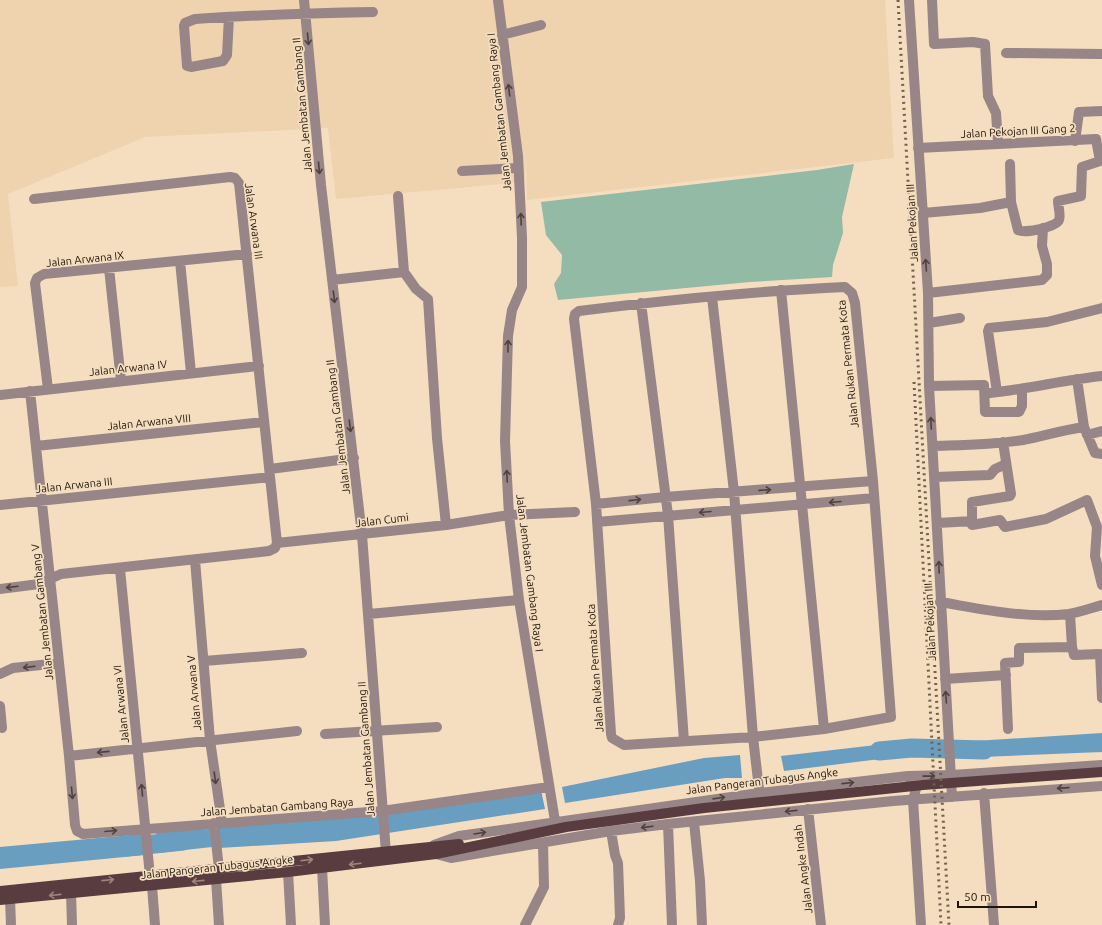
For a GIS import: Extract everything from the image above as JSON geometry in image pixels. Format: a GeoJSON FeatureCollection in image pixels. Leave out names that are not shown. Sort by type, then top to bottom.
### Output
{"type":"FeatureCollection","features":[{"type":"Feature","properties":{"kind":"main road","name":"Jalan Pangeran Tubagus Angke"},"geometry":{"type":"LineString","coordinates":[[5,899],[152,886],[322,868],[487,842],[566,827],[704,808],[923,785],[1102,772]]}},
{"type":"Feature","properties":{"kind":"main road","name":"Jalan Pangeran Tubagus Angke"},"geometry":{"type":"LineString","coordinates":[[0,891],[150,876],[218,866],[386,852],[437,850]]}},
{"type":"Feature","properties":{"kind":"street","name":"Jalan Jembatan Gambang II"},"geometry":{"type":"LineString","coordinates":[[304,0],[321,185],[362,535],[386,852]]}},
{"type":"Feature","properties":{"kind":"street","name":"Jalan Jembatan Gambang Raya I"},"geometry":{"type":"LineString","coordinates":[[498,0],[518,168],[522,287],[512,310],[508,336],[505,441],[509,515],[519,600],[555,816]]}},
{"type":"Feature","properties":{"kind":"street","name":"Jalan Pekojan III"},"geometry":{"type":"LineString","coordinates":[[909,0],[928,294],[930,386],[938,523],[940,602],[952,797]]}},
{"type":"Feature","properties":{"kind":"street"},"geometry":{"type":"LineString","coordinates":[[932,0],[934,44],[973,42],[984,44],[988,96],[996,113],[998,143]]}},
{"type":"Feature","properties":{"kind":"street"},"geometry":{"type":"LineString","coordinates":[[229,17],[227,55],[224,60],[188,66],[185,23],[195,19],[229,17],[306,13],[373,12]]}},
{"type":"Feature","properties":{"kind":"street"},"geometry":{"type":"LineString","coordinates":[[502,35],[542,25]]}},
{"type":"Feature","properties":{"kind":"street"},"geometry":{"type":"LineString","coordinates":[[1006,52],[1102,54]]}},
{"type":"Feature","properties":{"kind":"street"},"geometry":{"type":"LineString","coordinates":[[1075,141],[1079,112],[1102,111]]}},
{"type":"Feature","properties":{"kind":"street","name":"Jalan Pekojan III Gang 2"},"geometry":{"type":"LineString","coordinates":[[918,148],[998,143],[1097,140],[1101,162]]}},
{"type":"Feature","properties":{"kind":"street"},"geometry":{"type":"LineString","coordinates":[[1010,164],[1011,202],[1019,232],[1043,228],[1059,221],[1058,201],[1082,195],[1082,166],[1101,162]]}},
{"type":"Feature","properties":{"kind":"street"},"geometry":{"type":"LineString","coordinates":[[462,171],[518,168]]}},
{"type":"Feature","properties":{"kind":"street","name":"Jalan Arwana III"},"geometry":{"type":"LineString","coordinates":[[34,199],[230,177],[235,178],[239,183],[277,543]]}},
{"type":"Feature","properties":{"kind":"street"},"geometry":{"type":"LineString","coordinates":[[398,196],[404,272],[416,289],[428,299],[437,438],[446,525]]}},
{"type":"Feature","properties":{"kind":"street"},"geometry":{"type":"LineString","coordinates":[[923,213],[980,208],[1011,202]]}},
{"type":"Feature","properties":{"kind":"street"},"geometry":{"type":"LineString","coordinates":[[928,294],[1042,280],[1047,275],[1047,264],[1042,246],[1043,228]]}},
{"type":"Feature","properties":{"kind":"street","name":"Jalan Arwana IX"},"geometry":{"type":"LineString","coordinates":[[48,389],[35,283],[37,278],[44,274],[247,254]]}},
{"type":"Feature","properties":{"kind":"street"},"geometry":{"type":"LineString","coordinates":[[180,261],[191,373]]}},
{"type":"Feature","properties":{"kind":"street"},"geometry":{"type":"LineString","coordinates":[[109,268],[122,381]]}},
{"type":"Feature","properties":{"kind":"street"},"geometry":{"type":"LineString","coordinates":[[332,280],[404,272]]}},
{"type":"Feature","properties":{"kind":"street","name":"Jalan Rukan Permata Kota"},"geometry":{"type":"LineString","coordinates":[[845,287],[852,293],[873,481],[891,717],[824,728],[753,737],[624,745],[612,738],[611,734],[596,504],[574,319],[575,314],[579,312],[641,303],[712,297],[781,290],[845,287]]}},
{"type":"Feature","properties":{"kind":"street"},"geometry":{"type":"LineString","coordinates":[[781,290],[824,728]]}},
{"type":"Feature","properties":{"kind":"street"},"geometry":{"type":"LineString","coordinates":[[712,297],[734,492],[753,737],[762,814]]}},
{"type":"Feature","properties":{"kind":"street"},"geometry":{"type":"LineString","coordinates":[[641,303],[668,515],[684,742]]}},
{"type":"Feature","properties":{"kind":"street"},"geometry":{"type":"LineString","coordinates":[[997,392],[988,331],[989,328],[1046,322],[1102,308]]}},
{"type":"Feature","properties":{"kind":"street"},"geometry":{"type":"LineString","coordinates":[[929,323],[960,318]]}},
{"type":"Feature","properties":{"kind":"street","name":"Jalan Arwana IV"},"geometry":{"type":"LineString","coordinates":[[0,395],[259,366]]}},
{"type":"Feature","properties":{"kind":"street"},"geometry":{"type":"LineString","coordinates":[[930,386],[984,389],[997,392],[1022,390],[1077,379],[1102,376]]}},
{"type":"Feature","properties":{"kind":"street"},"geometry":{"type":"LineString","coordinates":[[1077,379],[1086,431],[1095,453],[1102,454]]}},
{"type":"Feature","properties":{"kind":"street"},"geometry":{"type":"LineString","coordinates":[[984,389],[985,412],[1019,412],[1022,406],[1022,390]]}},
{"type":"Feature","properties":{"kind":"street","name":"Jalan Jembatan Gambang V"},"geometry":{"type":"LineString","coordinates":[[30,391],[77,831]]}},
{"type":"Feature","properties":{"kind":"street","name":"Jalan Arwana VIII"},"geometry":{"type":"LineString","coordinates":[[36,446],[264,422]]}},
{"type":"Feature","properties":{"kind":"street"},"geometry":{"type":"LineString","coordinates":[[933,446],[1023,440],[1053,432],[1102,431]]}},
{"type":"Feature","properties":{"kind":"street"},"geometry":{"type":"LineString","coordinates":[[1003,442],[1006,464],[1009,472],[1010,496],[972,502],[972,525],[974,526],[1000,520],[1005,527],[1046,519],[1087,500],[1099,526],[1096,556],[1102,585]]}},
{"type":"Feature","properties":{"kind":"street","name":"Jalan Arwana III"},"geometry":{"type":"LineString","coordinates":[[0,505],[270,473],[354,458]]}},
{"type":"Feature","properties":{"kind":"street"},"geometry":{"type":"LineString","coordinates":[[935,477],[990,475],[995,469],[1006,464]]}},
{"type":"Feature","properties":{"kind":"street"},"geometry":{"type":"LineString","coordinates":[[596,504],[665,497],[873,481]]}},
{"type":"Feature","properties":{"kind":"street"},"geometry":{"type":"LineString","coordinates":[[597,522],[874,498]]}},
{"type":"Feature","properties":{"kind":"street","name":"Jalan Cumi"},"geometry":{"type":"LineString","coordinates":[[0,589],[39,584],[61,574],[120,569],[269,551],[275,548],[277,543],[446,525],[509,515],[575,512]]}},
{"type":"Feature","properties":{"kind":"street"},"geometry":{"type":"LineString","coordinates":[[938,523],[972,521]]}},
{"type":"Feature","properties":{"kind":"street","name":"Jalan Arwana V"},"geometry":{"type":"LineString","coordinates":[[195,560],[217,826],[218,866]]}},
{"type":"Feature","properties":{"kind":"street","name":"Jalan Arwana VI"},"geometry":{"type":"LineString","coordinates":[[120,569],[150,876]]}},
{"type":"Feature","properties":{"kind":"street"},"geometry":{"type":"LineString","coordinates":[[368,614],[519,600]]}},
{"type":"Feature","properties":{"kind":"street"},"geometry":{"type":"LineString","coordinates":[[940,602],[997,612],[1042,615],[1070,614],[1102,605]]}},
{"type":"Feature","properties":{"kind":"street"},"geometry":{"type":"LineString","coordinates":[[1070,614],[1072,647],[1074,655],[1100,654],[1102,698]]}},
{"type":"Feature","properties":{"kind":"street"},"geometry":{"type":"LineString","coordinates":[[1008,729],[1005,663],[1019,662],[1020,648],[1072,647]]}},
{"type":"Feature","properties":{"kind":"street"},"geometry":{"type":"LineString","coordinates":[[204,660],[302,653]]}},
{"type":"Feature","properties":{"kind":"street"},"geometry":{"type":"LineString","coordinates":[[0,674],[13,668],[59,663]]}},
{"type":"Feature","properties":{"kind":"street"},"geometry":{"type":"LineString","coordinates":[[945,678],[1006,675]]}},
{"type":"Feature","properties":{"kind":"street"},"geometry":{"type":"LineString","coordinates":[[0,706],[2,728]]}},
{"type":"Feature","properties":{"kind":"street"},"geometry":{"type":"LineString","coordinates":[[325,734],[377,731],[388,728],[437,727]]}},
{"type":"Feature","properties":{"kind":"street"},"geometry":{"type":"LineString","coordinates":[[69,756],[296,731]]}},
{"type":"Feature","properties":{"kind":"street","name":"Jalan Pangeran Tubagus Angke"},"geometry":{"type":"LineString","coordinates":[[1102,764],[950,775],[908,776],[759,789],[555,816],[459,836],[437,850],[451,858],[611,831],[668,824],[984,793],[1102,786]]}},
{"type":"Feature","properties":{"kind":"street"},"geometry":{"type":"LineString","coordinates":[[962,774],[961,785],[966,795]]}},
{"type":"Feature","properties":{"kind":"street"},"geometry":{"type":"LineString","coordinates":[[908,776],[914,782],[916,789],[913,800],[921,925]]}},
{"type":"Feature","properties":{"kind":"street","name":"Jalan Jembatan Gambang Raya"},"geometry":{"type":"LineString","coordinates":[[77,831],[83,834],[146,832],[382,812],[550,788]]}},
{"type":"Feature","properties":{"kind":"street"},"geometry":{"type":"LineString","coordinates":[[984,793],[994,925]]}},
{"type":"Feature","properties":{"kind":"street","name":"Jalan Angke Indah"},"geometry":{"type":"LineString","coordinates":[[808,810],[819,925]]}},
{"type":"Feature","properties":{"kind":"street"},"geometry":{"type":"LineString","coordinates":[[694,822],[700,881],[702,925]]}},
{"type":"Feature","properties":{"kind":"street"},"geometry":{"type":"LineString","coordinates":[[668,824],[672,925]]}},
{"type":"Feature","properties":{"kind":"street"},"geometry":{"type":"LineString","coordinates":[[611,831],[615,855],[618,863],[620,918],[618,925]]}},
{"type":"Feature","properties":{"kind":"street"},"geometry":{"type":"LineString","coordinates":[[525,925],[544,887],[543,843]]}},
{"type":"Feature","properties":{"kind":"street"},"geometry":{"type":"LineString","coordinates":[[322,868],[325,925]]}},
{"type":"Feature","properties":{"kind":"street"},"geometry":{"type":"LineString","coordinates":[[288,872],[291,925]]}},
{"type":"Feature","properties":{"kind":"street"},"geometry":{"type":"LineString","coordinates":[[216,879],[219,925]]}},
{"type":"Feature","properties":{"kind":"street"},"geometry":{"type":"LineString","coordinates":[[152,886],[155,925]]}},
{"type":"Feature","properties":{"kind":"street"},"geometry":{"type":"LineString","coordinates":[[72,893],[72,925]]}},
{"type":"Feature","properties":{"kind":"street"},"geometry":{"type":"LineString","coordinates":[[5,899],[11,925]]}},
{"type":"Feature","properties":{"kind":"shaded area"},"geometry":{"type":"Polygon","coordinates":[[[0,0],[885,0],[894,158],[527,200],[526,150],[525,182],[336,199],[328,128],[145,137],[8,194],[18,286],[0,287],[0,0]]]}},
{"type":"Feature","properties":{"kind":"green space"},"geometry":{"type":"Polygon","coordinates":[[[854,164],[842,217],[843,233],[833,265],[832,277],[750,282],[558,300],[554,284],[561,273],[562,255],[546,235],[541,202],[817,170],[854,164]]]}},
{"type":"Feature","properties":{"kind":"water"},"geometry":{"type":"Polygon","coordinates":[[[1102,733],[1102,752],[958,758],[958,742],[1102,733]]]}},
{"type":"Feature","properties":{"kind":"water"},"geometry":{"type":"Polygon","coordinates":[[[902,742],[904,756],[784,771],[781,756],[902,742]]]}},
{"type":"Feature","properties":{"kind":"water"},"geometry":{"type":"Polygon","coordinates":[[[740,755],[742,778],[725,778],[565,803],[562,787],[704,758],[740,755]]]}},
{"type":"Feature","properties":{"kind":"water"},"geometry":{"type":"Polygon","coordinates":[[[541,790],[545,809],[336,841],[219,848],[217,828],[541,790]]]}},
{"type":"Feature","properties":{"kind":"water"},"geometry":{"type":"Polygon","coordinates":[[[211,829],[212,847],[158,853],[156,832],[211,829]]]}},
{"type":"Feature","properties":{"kind":"water"},"geometry":{"type":"Polygon","coordinates":[[[142,834],[145,855],[0,869],[0,847],[142,834]]]}},
{"type":"Feature","properties":{"kind":"waterway"},"geometry":{"type":"LineString","coordinates":[[879,751],[912,748],[984,750]]}},
{"type":"Feature","properties":{"kind":"waterway"},"geometry":{"type":"LineString","coordinates":[[126,847],[183,841]]}},
{"type":"Feature","properties":{"kind":"railway"},"geometry":{"type":"LineString","coordinates":[[898,0],[949,925]]}},
{"type":"Feature","properties":{"kind":"railway"},"geometry":{"type":"LineString","coordinates":[[914,382],[941,925]]}}]}
